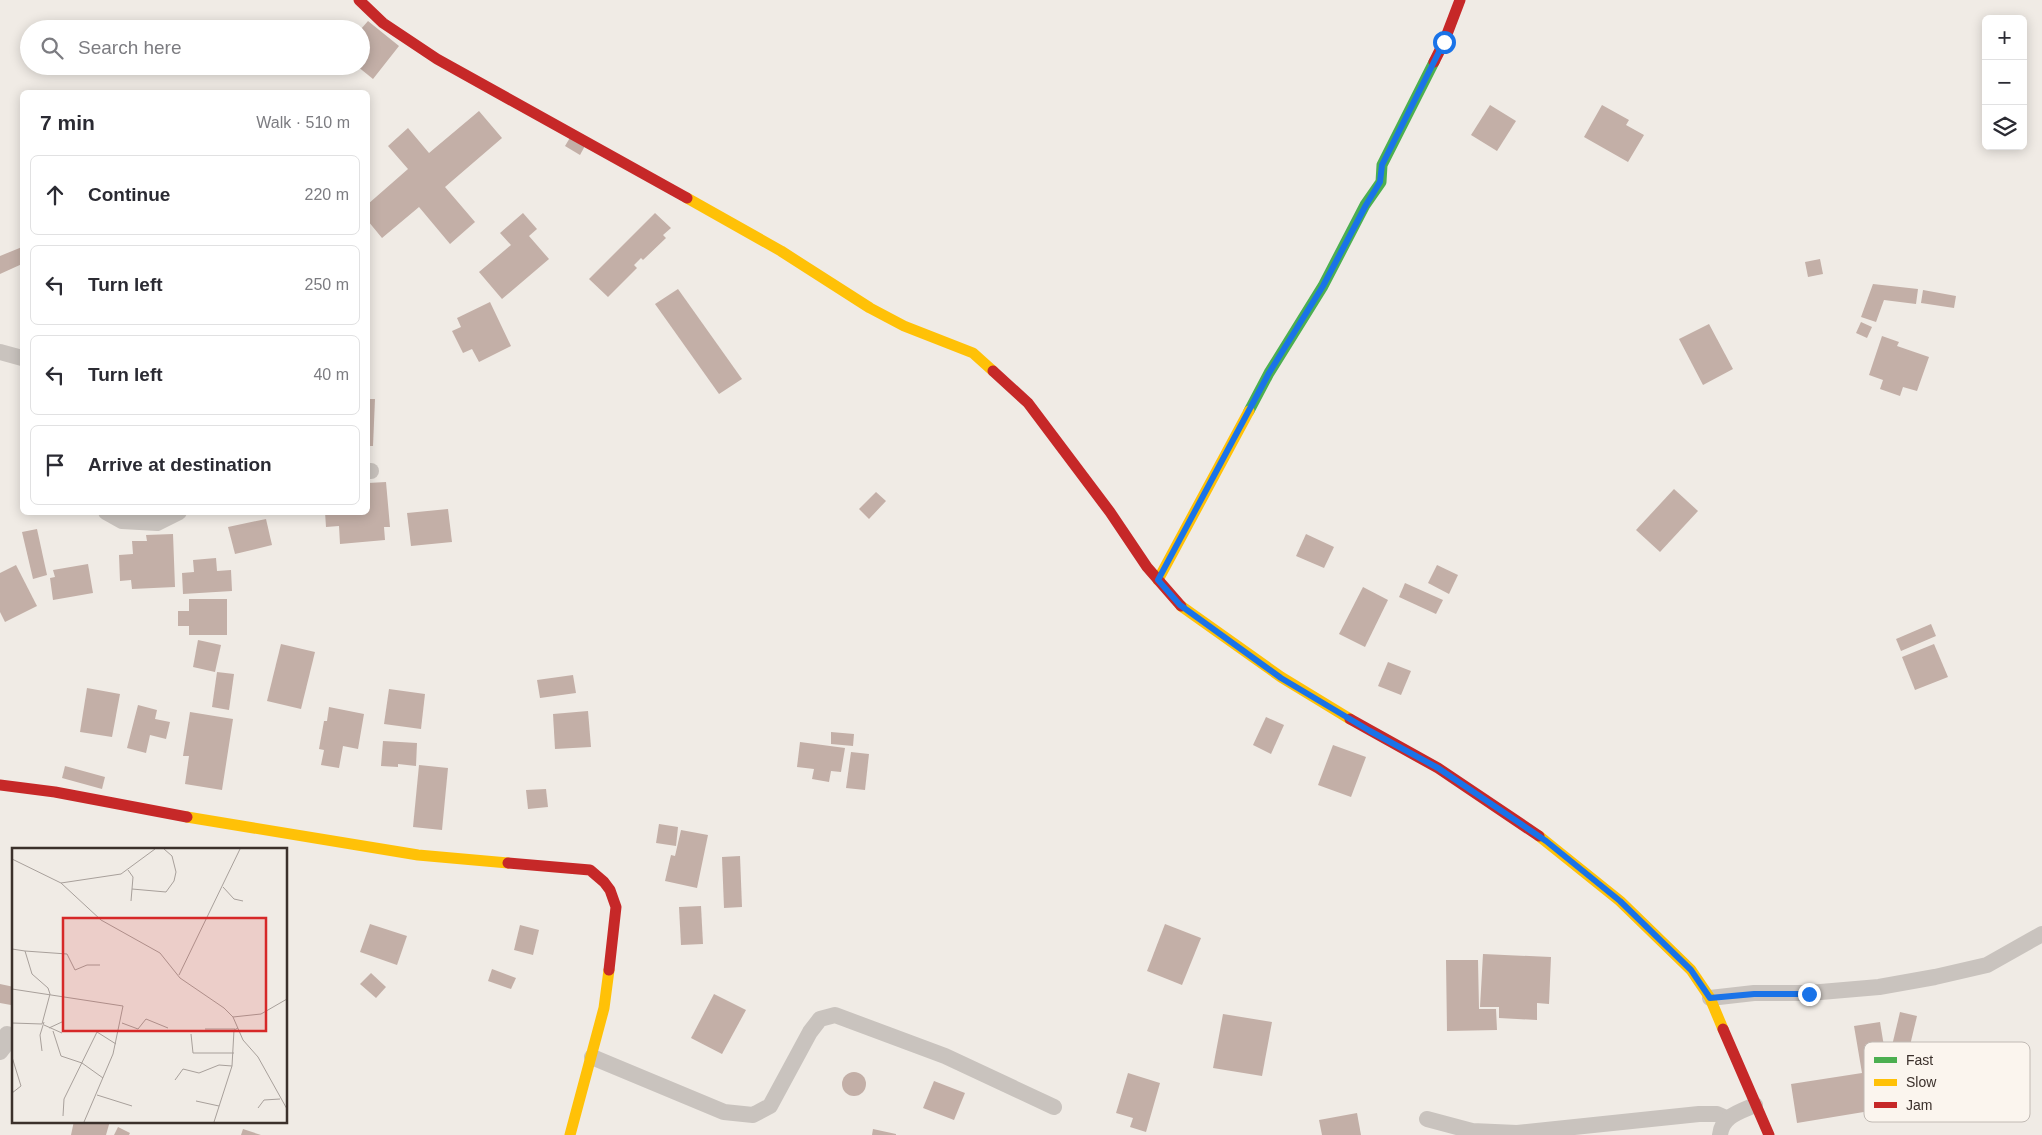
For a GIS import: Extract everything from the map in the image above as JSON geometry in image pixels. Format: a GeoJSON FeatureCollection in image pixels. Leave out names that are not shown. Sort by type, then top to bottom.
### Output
{"type":"FeatureCollection","features":[{"type":"Feature","properties":{"kind":"street"},"geometry":{"type":"LineString","coordinates":[[359,0],[383,23],[437,60],[781,251],[870,308],[904,326],[973,354],[1028,403],[1110,512],[1147,567],[1180,605],[1281,678],[1370,731],[1438,768],[1546,841],[1620,901],[1691,970],[1710,998],[1769,1135]]}},
{"type":"Feature","properties":{"kind":"street"},"geometry":{"type":"LineString","coordinates":[[1158,580],[1269,373],[1323,286],[1380,182],[1382,165],[1444,42],[1460,0]]}},
{"type":"Feature","properties":{"kind":"street"},"geometry":{"type":"LineString","coordinates":[[0,352],[20,357]]}},
{"type":"Feature","properties":{"kind":"street"},"geometry":{"type":"LineString","coordinates":[[111,515],[122,521],[157,523],[173,515]]}},
{"type":"Feature","properties":{"kind":"street"},"geometry":{"type":"LineString","coordinates":[[0,785],[55,792],[235,826],[418,855],[590,870],[606,881],[613,894],[616,907],[604,1008],[570,1135]]}},
{"type":"Feature","properties":{"kind":"street"},"geometry":{"type":"LineString","coordinates":[[1710,998],[1754,994],[1809,994],[1879,987],[1935,977],[1987,965],[2042,934]]}},
{"type":"Feature","properties":{"kind":"street"},"geometry":{"type":"LineString","coordinates":[[592,1057],[724,1112],[753,1115],[770,1106],[810,1032],[820,1019],[835,1015],[945,1056],[1054,1107]]}},
{"type":"Feature","properties":{"kind":"street"},"geometry":{"type":"LineString","coordinates":[[0,1052],[8,1043],[7,1034]]}},
{"type":"Feature","properties":{"kind":"street"},"geometry":{"type":"LineString","coordinates":[[1720,1135],[1720,1128],[1726,1118],[1755,1105]]}},
{"type":"Feature","properties":{"kind":"street"},"geometry":{"type":"LineString","coordinates":[[1427,1119],[1472,1131],[1517,1132],[1699,1114],[1717,1114],[1726,1118]]}},
{"type":"Feature","properties":{"kind":"building"},"geometry":{"type":"Polygon","coordinates":[[[370,23],[399,46],[373,79],[368,75],[370,75],[370,23]]]}},
{"type":"Feature","properties":{"kind":"building"},"geometry":{"type":"Polygon","coordinates":[[[1490,105],[1516,121],[1497,151],[1471,135],[1490,105]]]}},
{"type":"Feature","properties":{"kind":"building"},"geometry":{"type":"Polygon","coordinates":[[[1602,105],[1629,120],[1626,125],[1644,135],[1628,162],[1584,137],[1602,105]]]}},
{"type":"Feature","properties":{"kind":"building"},"geometry":{"type":"Polygon","coordinates":[[[479,111],[502,138],[445,187],[475,222],[450,244],[419,207],[382,238],[370,223],[370,202],[408,169],[388,146],[408,128],[429,153],[479,111]]]}},
{"type":"Feature","properties":{"kind":"building"},"geometry":{"type":"Polygon","coordinates":[[[571,136],[586,144],[580,155],[565,146],[571,136]]]}},
{"type":"Feature","properties":{"kind":"building"},"geometry":{"type":"Polygon","coordinates":[[[523,213],[537,229],[529,236],[549,259],[502,299],[479,272],[511,245],[500,233],[523,213]]]}},
{"type":"Feature","properties":{"kind":"building"},"geometry":{"type":"Polygon","coordinates":[[[655,213],[671,228],[663,235],[666,238],[643,260],[641,258],[634,265],[637,268],[608,297],[589,279],[655,213]]]}},
{"type":"Feature","properties":{"kind":"building"},"geometry":{"type":"Polygon","coordinates":[[[20,248],[20,265],[0,274],[0,256],[20,248]]]}},
{"type":"Feature","properties":{"kind":"building"},"geometry":{"type":"Polygon","coordinates":[[[1820,259],[1823,274],[1808,277],[1805,262],[1820,259]]]}},
{"type":"Feature","properties":{"kind":"building"},"geometry":{"type":"Polygon","coordinates":[[[1873,284],[1918,289],[1916,304],[1884,300],[1876,322],[1861,317],[1873,284]]]}},
{"type":"Feature","properties":{"kind":"building"},"geometry":{"type":"Polygon","coordinates":[[[678,289],[742,379],[719,394],[655,304],[678,289]]]}},
{"type":"Feature","properties":{"kind":"building"},"geometry":{"type":"Polygon","coordinates":[[[1923,290],[1956,296],[1954,308],[1921,303],[1923,290]]]}},
{"type":"Feature","properties":{"kind":"building"},"geometry":{"type":"Polygon","coordinates":[[[490,302],[511,346],[479,362],[472,349],[463,353],[452,331],[461,327],[457,318],[490,302]]]}},
{"type":"Feature","properties":{"kind":"building"},"geometry":{"type":"Polygon","coordinates":[[[1861,322],[1872,327],[1867,338],[1856,333],[1861,322]]]}},
{"type":"Feature","properties":{"kind":"building"},"geometry":{"type":"Polygon","coordinates":[[[1709,324],[1733,369],[1703,385],[1679,339],[1709,324]]]}},
{"type":"Feature","properties":{"kind":"building"},"geometry":{"type":"Polygon","coordinates":[[[1882,336],[1899,342],[1897,346],[1929,357],[1917,391],[1903,387],[1900,396],[1880,389],[1883,380],[1869,375],[1882,336]]]}},
{"type":"Feature","properties":{"kind":"building"},"geometry":{"type":"Polygon","coordinates":[[[370,399],[375,399],[373,446],[370,446],[370,399]]]}},
{"type":"Feature","properties":{"kind":"building"},"geometry":{"type":"Polygon","coordinates":[[[386,482],[390,527],[384,527],[385,540],[340,544],[339,526],[326,527],[325,515],[370,515],[370,483],[386,482]]]}},
{"type":"Feature","properties":{"kind":"building"},"geometry":{"type":"Polygon","coordinates":[[[1674,489],[1698,511],[1660,552],[1636,530],[1674,489]]]}},
{"type":"Feature","properties":{"kind":"building"},"geometry":{"type":"Polygon","coordinates":[[[876,492],[886,501],[869,519],[859,509],[876,492]]]}},
{"type":"Feature","properties":{"kind":"building"},"geometry":{"type":"Polygon","coordinates":[[[448,509],[452,542],[411,546],[407,513],[448,509]]]}},
{"type":"Feature","properties":{"kind":"building"},"geometry":{"type":"Polygon","coordinates":[[[266,519],[272,545],[235,554],[228,527],[266,519]]]}},
{"type":"Feature","properties":{"kind":"building"},"geometry":{"type":"Polygon","coordinates":[[[37,529],[47,575],[33,579],[22,532],[37,529]]]}},
{"type":"Feature","properties":{"kind":"building"},"geometry":{"type":"Polygon","coordinates":[[[173,534],[175,587],[132,589],[131,580],[120,581],[119,555],[133,554],[132,541],[147,541],[146,535],[173,534]]]}},
{"type":"Feature","properties":{"kind":"building"},"geometry":{"type":"Polygon","coordinates":[[[1306,534],[1334,547],[1324,568],[1296,556],[1306,534]]]}},
{"type":"Feature","properties":{"kind":"building"},"geometry":{"type":"Polygon","coordinates":[[[216,558],[217,571],[231,570],[232,591],[183,594],[182,573],[194,572],[193,560],[216,558]]]}},
{"type":"Feature","properties":{"kind":"building"},"geometry":{"type":"Polygon","coordinates":[[[88,564],[93,593],[53,600],[50,578],[55,577],[53,570],[88,564]]]}},
{"type":"Feature","properties":{"kind":"building"},"geometry":{"type":"Polygon","coordinates":[[[16,565],[37,606],[5,622],[0,612],[0,573],[16,565]]]}},
{"type":"Feature","properties":{"kind":"building"},"geometry":{"type":"Polygon","coordinates":[[[1437,565],[1458,575],[1449,594],[1428,583],[1437,565]]]}},
{"type":"Feature","properties":{"kind":"building"},"geometry":{"type":"Polygon","coordinates":[[[1405,583],[1443,600],[1436,614],[1399,597],[1405,583]]]}},
{"type":"Feature","properties":{"kind":"building"},"geometry":{"type":"Polygon","coordinates":[[[1363,587],[1388,600],[1365,647],[1339,634],[1363,587]]]}},
{"type":"Feature","properties":{"kind":"building"},"geometry":{"type":"Polygon","coordinates":[[[189,599],[227,599],[227,635],[189,635],[189,626],[178,626],[178,611],[189,611],[189,599]]]}},
{"type":"Feature","properties":{"kind":"building"},"geometry":{"type":"Polygon","coordinates":[[[1931,624],[1936,636],[1901,651],[1896,639],[1931,624]]]}},
{"type":"Feature","properties":{"kind":"building"},"geometry":{"type":"Polygon","coordinates":[[[198,640],[221,645],[215,672],[193,667],[198,640]]]}},
{"type":"Feature","properties":{"kind":"building"},"geometry":{"type":"Polygon","coordinates":[[[281,644],[315,652],[301,709],[267,701],[281,644]]]}},
{"type":"Feature","properties":{"kind":"building"},"geometry":{"type":"Polygon","coordinates":[[[1934,644],[1948,677],[1915,690],[1902,657],[1934,644]]]}},
{"type":"Feature","properties":{"kind":"building"},"geometry":{"type":"Polygon","coordinates":[[[1388,662],[1411,671],[1401,695],[1378,686],[1388,662]]]}},
{"type":"Feature","properties":{"kind":"building"},"geometry":{"type":"Polygon","coordinates":[[[217,672],[234,674],[229,710],[212,707],[217,672]]]}},
{"type":"Feature","properties":{"kind":"building"},"geometry":{"type":"Polygon","coordinates":[[[573,675],[576,693],[540,698],[537,680],[573,675]]]}},
{"type":"Feature","properties":{"kind":"building"},"geometry":{"type":"Polygon","coordinates":[[[87,688],[120,694],[112,737],[80,732],[87,688]]]}},
{"type":"Feature","properties":{"kind":"building"},"geometry":{"type":"Polygon","coordinates":[[[389,689],[425,694],[421,729],[384,724],[389,689]]]}},
{"type":"Feature","properties":{"kind":"building"},"geometry":{"type":"Polygon","coordinates":[[[138,705],[157,710],[155,719],[170,722],[166,739],[150,735],[146,753],[127,748],[138,705]]]}},
{"type":"Feature","properties":{"kind":"building"},"geometry":{"type":"Polygon","coordinates":[[[329,707],[364,714],[358,749],[343,746],[339,768],[321,765],[324,750],[319,749],[324,721],[327,721],[329,707]]]}},
{"type":"Feature","properties":{"kind":"building"},"geometry":{"type":"Polygon","coordinates":[[[588,711],[591,747],[555,749],[553,714],[588,711]]]}},
{"type":"Feature","properties":{"kind":"building"},"geometry":{"type":"Polygon","coordinates":[[[190,712],[233,719],[222,790],[185,784],[189,756],[183,756],[190,712]]]}},
{"type":"Feature","properties":{"kind":"building"},"geometry":{"type":"Polygon","coordinates":[[[1266,717],[1284,725],[1271,754],[1253,745],[1266,717]]]}},
{"type":"Feature","properties":{"kind":"building"},"geometry":{"type":"Polygon","coordinates":[[[831,732],[854,734],[853,746],[831,744],[831,732]]]}},
{"type":"Feature","properties":{"kind":"building"},"geometry":{"type":"Polygon","coordinates":[[[383,741],[417,743],[416,766],[398,764],[398,767],[381,766],[383,741]]]}},
{"type":"Feature","properties":{"kind":"building"},"geometry":{"type":"Polygon","coordinates":[[[800,742],[845,748],[841,772],[831,771],[829,782],[812,779],[814,769],[797,767],[800,742]]]}},
{"type":"Feature","properties":{"kind":"building"},"geometry":{"type":"Polygon","coordinates":[[[1333,745],[1366,757],[1351,797],[1318,785],[1333,745]]]}},
{"type":"Feature","properties":{"kind":"building"},"geometry":{"type":"Polygon","coordinates":[[[851,752],[869,754],[865,790],[846,788],[851,752]]]}},
{"type":"Feature","properties":{"kind":"building"},"geometry":{"type":"Polygon","coordinates":[[[419,765],[448,768],[442,830],[413,827],[419,765]]]}},
{"type":"Feature","properties":{"kind":"building"},"geometry":{"type":"Polygon","coordinates":[[[65,766],[105,777],[102,789],[62,778],[65,766]]]}},
{"type":"Feature","properties":{"kind":"building"},"geometry":{"type":"Polygon","coordinates":[[[546,789],[548,807],[528,809],[526,790],[546,789]]]}},
{"type":"Feature","properties":{"kind":"building"},"geometry":{"type":"Polygon","coordinates":[[[659,824],[678,827],[676,846],[656,843],[659,824]]]}},
{"type":"Feature","properties":{"kind":"building"},"geometry":{"type":"Polygon","coordinates":[[[681,830],[708,835],[697,888],[665,881],[671,855],[675,856],[681,830]]]}},
{"type":"Feature","properties":{"kind":"building"},"geometry":{"type":"Polygon","coordinates":[[[740,856],[742,907],[724,908],[722,857],[740,856]]]}},
{"type":"Feature","properties":{"kind":"building"},"geometry":{"type":"Polygon","coordinates":[[[701,906],[703,944],[681,945],[679,907],[701,906]]]}},
{"type":"Feature","properties":{"kind":"building"},"geometry":{"type":"Polygon","coordinates":[[[370,924],[407,936],[397,965],[360,952],[370,924]]]}},
{"type":"Feature","properties":{"kind":"building"},"geometry":{"type":"Polygon","coordinates":[[[1165,924],[1201,938],[1182,985],[1147,971],[1165,924]]]}},
{"type":"Feature","properties":{"kind":"building"},"geometry":{"type":"Polygon","coordinates":[[[520,925],[539,930],[533,955],[514,950],[520,925]]]}},
{"type":"Feature","properties":{"kind":"building"},"geometry":{"type":"Polygon","coordinates":[[[1483,954],[1551,957],[1549,1004],[1537,1003],[1537,1020],[1499,1018],[1499,1007],[1480,1007],[1483,954]]]}},
{"type":"Feature","properties":{"kind":"building"},"geometry":{"type":"Polygon","coordinates":[[[1446,960],[1478,960],[1479,1009],[1496,1009],[1497,1030],[1447,1031],[1446,960]]]}},
{"type":"Feature","properties":{"kind":"building"},"geometry":{"type":"Polygon","coordinates":[[[492,969],[516,978],[511,989],[488,981],[492,969]]]}},
{"type":"Feature","properties":{"kind":"building"},"geometry":{"type":"Polygon","coordinates":[[[371,973],[386,987],[376,998],[360,984],[371,973]]]}},
{"type":"Feature","properties":{"kind":"building"},"geometry":{"type":"Polygon","coordinates":[[[0,984],[12,987],[11,1005],[0,1003],[0,984]]]}},
{"type":"Feature","properties":{"kind":"building"},"geometry":{"type":"Polygon","coordinates":[[[714,994],[746,1010],[722,1054],[691,1038],[714,994]]]}},
{"type":"Feature","properties":{"kind":"building"},"geometry":{"type":"Polygon","coordinates":[[[1900,1012],[1917,1016],[1911,1042],[1893,1042],[1900,1012]]]}},
{"type":"Feature","properties":{"kind":"building"},"geometry":{"type":"Polygon","coordinates":[[[1223,1014],[1272,1022],[1262,1076],[1213,1068],[1223,1014]]]}},
{"type":"Feature","properties":{"kind":"building"},"geometry":{"type":"Polygon","coordinates":[[[1880,1022],[1883,1042],[1864,1042],[1864,1112],[1797,1123],[1791,1084],[1862,1073],[1854,1026],[1880,1022]]]}},
{"type":"Feature","properties":{"kind":"building"},"geometry":{"type":"Polygon","coordinates":[[[854,1072],[859,1073],[865,1079],[865,1089],[859,1095],[854,1096],[849,1095],[843,1089],[842,1084],[843,1079],[849,1073],[854,1072]]]}},
{"type":"Feature","properties":{"kind":"building"},"geometry":{"type":"Polygon","coordinates":[[[1128,1073],[1160,1083],[1146,1132],[1130,1127],[1133,1118],[1116,1113],[1128,1073]]]}},
{"type":"Feature","properties":{"kind":"building"},"geometry":{"type":"Polygon","coordinates":[[[934,1081],[965,1093],[954,1120],[923,1108],[934,1081]]]}},
{"type":"Feature","properties":{"kind":"building"},"geometry":{"type":"Polygon","coordinates":[[[1357,1113],[1361,1135],[1322,1135],[1319,1120],[1357,1113]]]}},
{"type":"Feature","properties":{"kind":"building"},"geometry":{"type":"Polygon","coordinates":[[[74,1122],[110,1122],[106,1135],[71,1135],[74,1122]]]}},
{"type":"Feature","properties":{"kind":"building"},"geometry":{"type":"Polygon","coordinates":[[[118,1127],[130,1133],[129,1135],[114,1135],[118,1127]]]}},
{"type":"Feature","properties":{"kind":"building"},"geometry":{"type":"Polygon","coordinates":[[[243,1129],[261,1135],[241,1135],[243,1129]]]}},
{"type":"Feature","properties":{"kind":"building"},"geometry":{"type":"Polygon","coordinates":[[[873,1129],[896,1134],[896,1135],[872,1135],[873,1129]]]}},
{"type":"Feature","properties":{"kind":"traffic: fast"},"geometry":{"type":"LineString","coordinates":[[1249,411],[1269,373],[1323,286],[1365,205],[1381,182],[1382,165],[1434,62]]}},
{"type":"Feature","properties":{"kind":"traffic: slow"},"geometry":{"type":"LineString","coordinates":[[687,198],[781,251],[870,308],[904,326],[973,353],[993,371]]}},
{"type":"Feature","properties":{"kind":"traffic: slow"},"geometry":{"type":"LineString","coordinates":[[1158,580],[1249,411]]}},
{"type":"Feature","properties":{"kind":"traffic: slow"},"geometry":{"type":"LineString","coordinates":[[1181,606],[1281,677],[1350,719]]}},
{"type":"Feature","properties":{"kind":"traffic: slow"},"geometry":{"type":"LineString","coordinates":[[187,817],[418,855],[508,863]]}},
{"type":"Feature","properties":{"kind":"traffic: slow"},"geometry":{"type":"LineString","coordinates":[[1539,836],[1620,901],[1691,970],[1710,998],[1723,1029]]}},
{"type":"Feature","properties":{"kind":"traffic: slow"},"geometry":{"type":"LineString","coordinates":[[570,1135],[604,1008],[609,970]]}},
{"type":"Feature","properties":{"kind":"traffic: jam"},"geometry":{"type":"LineString","coordinates":[[359,0],[383,23],[437,59],[687,198]]}},
{"type":"Feature","properties":{"kind":"traffic: jam"},"geometry":{"type":"LineString","coordinates":[[1434,62],[1460,0]]}},
{"type":"Feature","properties":{"kind":"traffic: jam"},"geometry":{"type":"LineString","coordinates":[[993,371],[1028,403],[1110,512],[1147,567],[1181,606]]}},
{"type":"Feature","properties":{"kind":"traffic: jam"},"geometry":{"type":"LineString","coordinates":[[1350,719],[1438,768],[1539,836]]}},
{"type":"Feature","properties":{"kind":"traffic: jam"},"geometry":{"type":"LineString","coordinates":[[0,785],[55,792],[187,817]]}},
{"type":"Feature","properties":{"kind":"traffic: jam"},"geometry":{"type":"LineString","coordinates":[[508,863],[590,870],[604,882],[610,890],[616,907],[609,970]]}},
{"type":"Feature","properties":{"kind":"traffic: jam"},"geometry":{"type":"LineString","coordinates":[[1723,1029],[1769,1135]]}},
{"type":"Feature","properties":{"kind":"route"},"geometry":{"type":"LineString","coordinates":[[1444,42],[1382,165],[1380,182],[1323,286],[1269,373],[1158,580],[1180,605],[1281,678],[1370,731],[1438,768],[1546,841],[1620,901],[1691,970],[1710,998],[1754,994],[1809,994]]}}]}
